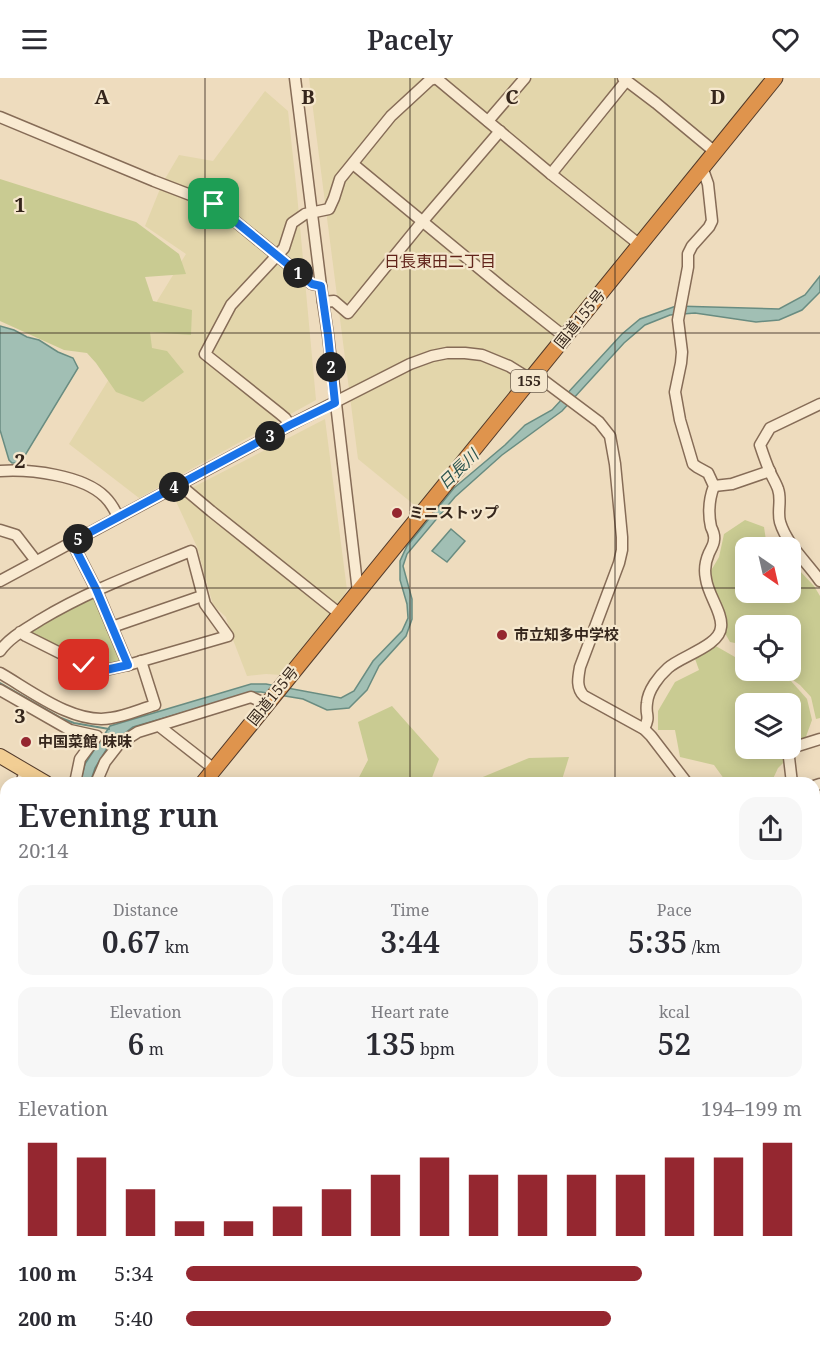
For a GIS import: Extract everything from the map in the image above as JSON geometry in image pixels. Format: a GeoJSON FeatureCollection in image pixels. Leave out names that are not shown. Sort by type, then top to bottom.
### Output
{"type":"FeatureCollection","features":[{"type":"Feature","properties":{"kind":"highway","name":"国道155号"},"geometry":{"type":"LineString","coordinates":[[207,777],[775,78]]}},
{"type":"Feature","properties":{"kind":"main road"},"geometry":{"type":"LineString","coordinates":[[0,756],[23,777]]}},
{"type":"Feature","properties":{"kind":"street"},"geometry":{"type":"LineString","coordinates":[[296,78],[358,592]]}},
{"type":"Feature","properties":{"kind":"street"},"geometry":{"type":"LineString","coordinates":[[290,425],[285,418],[205,354],[231,305],[284,248],[292,223],[305,214],[329,209],[340,178],[400,106],[430,80],[437,78],[639,245]]}},
{"type":"Feature","properties":{"kind":"street"},"geometry":{"type":"LineString","coordinates":[[488,121],[525,78]]}},
{"type":"Feature","properties":{"kind":"street"},"geometry":{"type":"LineString","coordinates":[[551,174],[624,80],[656,103],[715,152]]}},
{"type":"Feature","properties":{"kind":"street"},"geometry":{"type":"LineString","coordinates":[[0,117],[214,204],[312,284],[321,286]]}},
{"type":"Feature","properties":{"kind":"street"},"geometry":{"type":"LineString","coordinates":[[323,302],[334,301],[348,313],[500,131]]}},
{"type":"Feature","properties":{"kind":"street"},"geometry":{"type":"LineString","coordinates":[[353,164],[510,294],[565,336]]}},
{"type":"Feature","properties":{"kind":"street"},"geometry":{"type":"LineString","coordinates":[[644,729],[649,717],[646,703],[648,694],[661,675],[678,661],[711,643],[719,635],[721,628],[721,620],[706,582],[704,570],[714,542],[709,508],[714,486],[708,473],[693,464],[675,392],[682,352],[678,320],[688,267],[688,254],[712,221],[708,184],[702,167]]}},
{"type":"Feature","properties":{"kind":"street"},"geometry":{"type":"LineString","coordinates":[[0,581],[290,425],[410,364],[447,353],[482,355],[532,376],[561,393],[599,422],[610,436],[615,464],[622,537],[621,550],[619,563],[580,668],[579,687],[584,696],[644,729],[682,777]]}},
{"type":"Feature","properties":{"kind":"street"},"geometry":{"type":"LineString","coordinates":[[820,404],[771,428],[760,445],[778,489],[780,522],[796,551],[820,581]]}},
{"type":"Feature","properties":{"kind":"street"},"geometry":{"type":"LineString","coordinates":[[0,471],[21,471],[75,480],[106,498],[118,517]]}},
{"type":"Feature","properties":{"kind":"street"},"geometry":{"type":"LineString","coordinates":[[714,486],[732,484],[770,471]]}},
{"type":"Feature","properties":{"kind":"street"},"geometry":{"type":"LineString","coordinates":[[182,483],[186,490],[211,511],[340,614]]}},
{"type":"Feature","properties":{"kind":"street"},"geometry":{"type":"LineString","coordinates":[[0,530],[16,535],[36,561]]}},
{"type":"Feature","properties":{"kind":"street"},"geometry":{"type":"LineString","coordinates":[[72,542],[96,589],[128,665]]}},
{"type":"Feature","properties":{"kind":"street"},"geometry":{"type":"LineString","coordinates":[[0,651],[20,632],[96,589],[191,551],[202,596],[208,610],[228,636],[101,671],[84,665],[20,632]]}},
{"type":"Feature","properties":{"kind":"street"},"geometry":{"type":"LineString","coordinates":[[112,627],[202,596]]}},
{"type":"Feature","properties":{"kind":"street"},"geometry":{"type":"LineString","coordinates":[[0,673],[60,708],[93,719],[110,718],[155,705],[141,661]]}},
{"type":"Feature","properties":{"kind":"street"},"geometry":{"type":"LineString","coordinates":[[0,690],[70,730],[97,736],[80,759],[76,777]]}},
{"type":"Feature","properties":{"kind":"street"},"geometry":{"type":"LineString","coordinates":[[99,777],[105,762],[119,744],[138,732],[251,697],[266,704]]}},
{"type":"Feature","properties":{"kind":"street"},"geometry":{"type":"LineString","coordinates":[[159,726],[214,769]]}},
{"type":"Feature","properties":{"kind":"street"},"geometry":{"type":"LineString","coordinates":[[791,777],[788,749],[820,739]]}},
{"type":"Feature","properties":{"kind":"shaded area"},"geometry":{"type":"Polygon","coordinates":[[[309,78],[768,78],[418,508],[358,459],[309,78]]]}},
{"type":"Feature","properties":{"kind":"shaded area"},"geometry":{"type":"Polygon","coordinates":[[[265,91],[288,111],[316,400],[139,498],[69,444],[186,254],[145,226],[162,184],[179,155],[213,161],[265,91]]]}},
{"type":"Feature","properties":{"kind":"shaded area"},"geometry":{"type":"Polygon","coordinates":[[[325,419],[347,590],[339,604],[281,675],[247,676],[226,617],[213,605],[197,547],[174,497],[325,419]]]}},
{"type":"Feature","properties":{"kind":"green space"},"geometry":{"type":"Polygon","coordinates":[[[0,179],[136,222],[179,254],[186,274],[145,277],[153,301],[192,310],[191,335],[150,332],[152,348],[167,351],[184,372],[143,402],[116,392],[87,353],[64,350],[0,321],[0,179]]]}},
{"type":"Feature","properties":{"kind":"green space"},"geometry":{"type":"Polygon","coordinates":[[[745,520],[764,527],[766,537],[735,537],[735,603],[801,603],[801,572],[820,596],[820,718],[816,719],[811,697],[794,681],[801,681],[801,615],[735,615],[735,643],[730,642],[722,628],[709,574],[719,557],[724,534],[745,520]]]}},
{"type":"Feature","properties":{"kind":"green space"},"geometry":{"type":"Polygon","coordinates":[[[95,594],[124,662],[103,664],[88,661],[34,634],[31,630],[95,594]]]}},
{"type":"Feature","properties":{"kind":"green space"},"geometry":{"type":"Polygon","coordinates":[[[714,645],[735,657],[735,681],[791,681],[807,699],[812,720],[804,742],[801,745],[801,693],[735,693],[735,759],[787,759],[778,768],[774,777],[723,777],[714,765],[680,757],[675,730],[658,730],[658,711],[675,682],[699,670],[694,656],[714,645]]]}},
{"type":"Feature","properties":{"kind":"green space"},"geometry":{"type":"Polygon","coordinates":[[[392,706],[439,759],[432,777],[359,777],[368,760],[358,722],[392,706]]]}},
{"type":"Feature","properties":{"kind":"green space"},"geometry":{"type":"Polygon","coordinates":[[[569,757],[563,777],[483,777],[529,758],[569,757]]]}},
{"type":"Feature","properties":{"kind":"water"},"geometry":{"type":"Polygon","coordinates":[[[820,276],[820,292],[802,310],[779,320],[756,322],[695,313],[670,315],[645,325],[624,343],[562,411],[502,455],[455,497],[407,554],[403,566],[412,599],[412,619],[406,636],[379,666],[367,690],[349,708],[327,710],[303,699],[254,692],[133,727],[109,745],[92,777],[82,777],[85,764],[110,726],[251,684],[266,684],[341,698],[354,691],[373,661],[402,631],[408,618],[407,604],[400,580],[400,561],[407,546],[454,488],[525,425],[552,410],[622,334],[640,319],[676,306],[779,309],[805,295],[820,276]]]}},
{"type":"Feature","properties":{"kind":"water"},"geometry":{"type":"Polygon","coordinates":[[[0,326],[39,340],[73,358],[78,368],[24,457],[17,463],[9,460],[0,430],[0,326]]]}},
{"type":"Feature","properties":{"kind":"water"},"geometry":{"type":"Polygon","coordinates":[[[451,529],[465,541],[447,562],[432,551],[451,529]]]}},
{"type":"Feature","properties":{"kind":"waterway"},"geometry":{"type":"LineString","coordinates":[[0,683],[61,718],[74,723],[109,729]]}},
{"type":"Feature","properties":{"kind":"place","name":"ミニストップ"},"geometry":{"type":"Point","coordinates":[397,513]}},
{"type":"Feature","properties":{"kind":"place","name":"市立知多中学校"},"geometry":{"type":"Point","coordinates":[502,635]}},
{"type":"Feature","properties":{"kind":"place","name":"中国菜館 味味"},"geometry":{"type":"Point","coordinates":[26,742]}},
{"type":"Feature","properties":{"kind":"district","name":"日長東田二丁目"},"geometry":{"type":"Point","coordinates":[440,261]}},
{"type":"Feature","properties":{"kind":"route"},"geometry":{"type":"LineString","coordinates":[[84,665],[101,671],[128,665],[96,589],[72,542],[335,403],[321,286],[312,284],[214,204]]}},
{"type":"Feature","properties":{"kind":"water label","name":"日長川"},"geometry":{"type":"Point","coordinates":[458,469]}}]}
